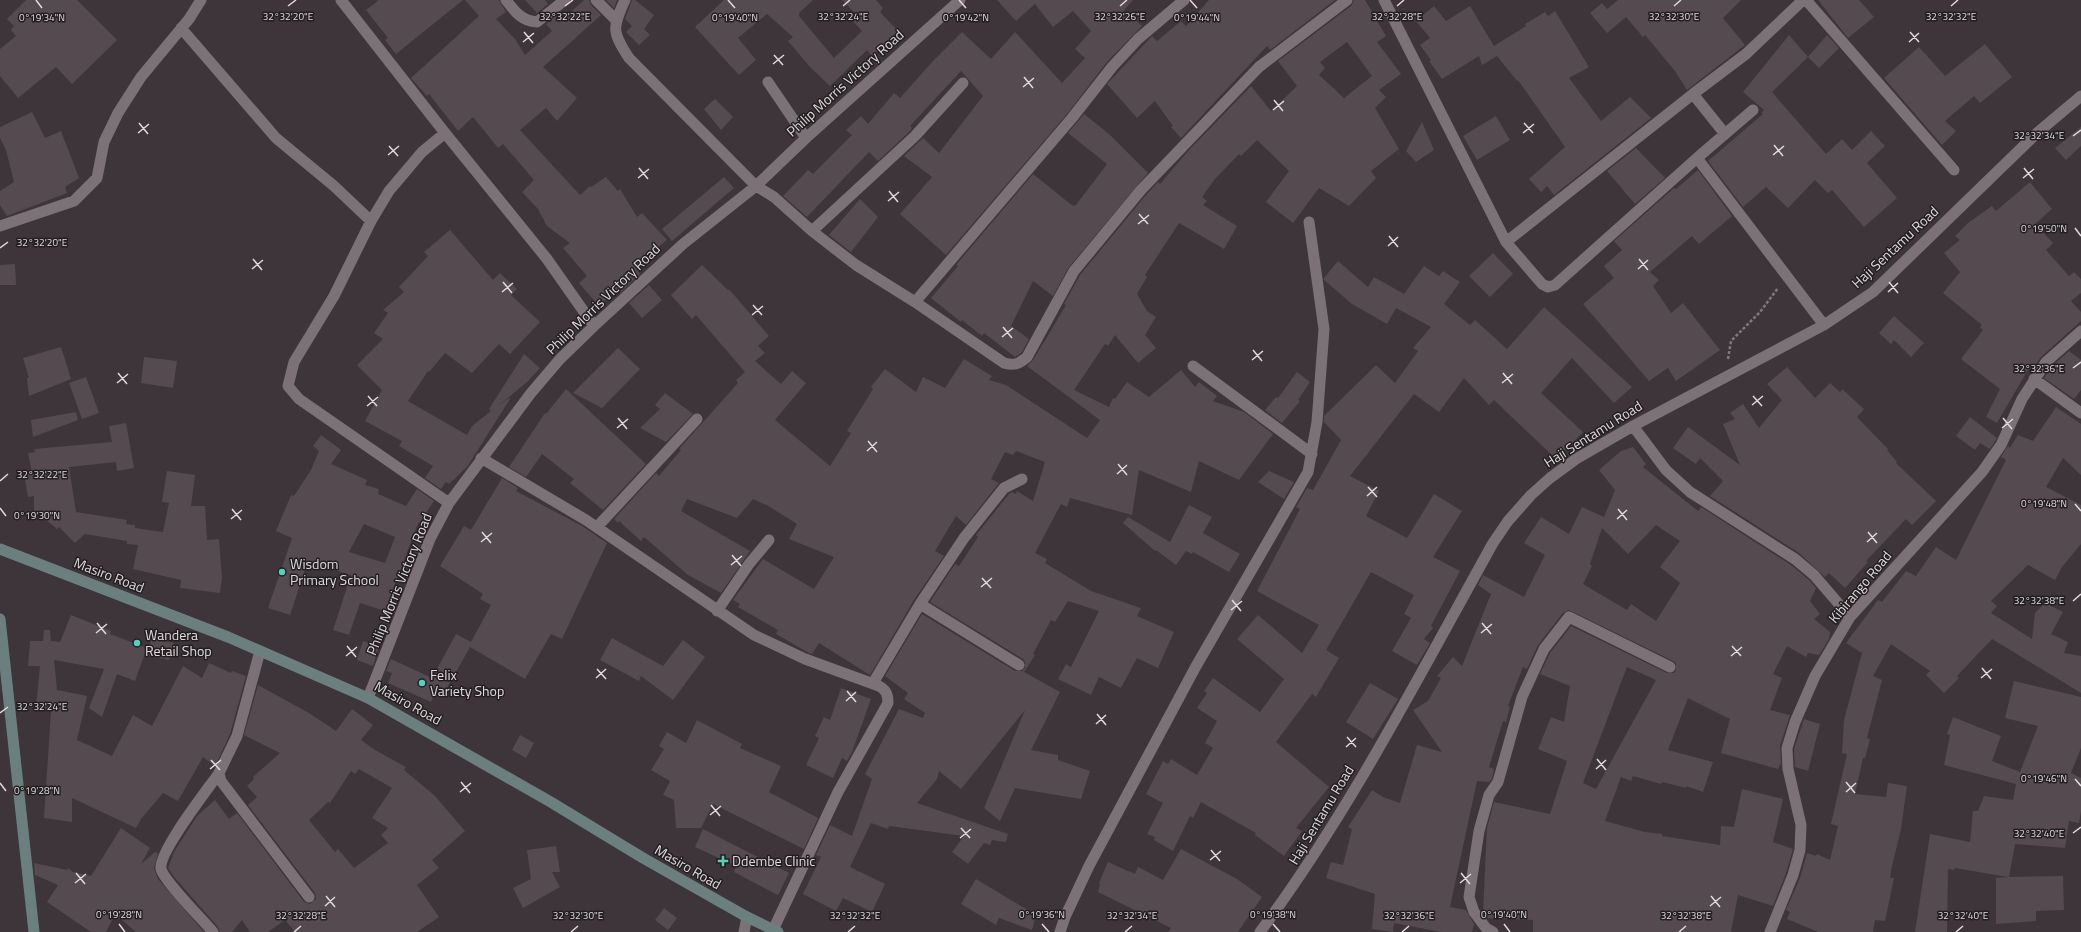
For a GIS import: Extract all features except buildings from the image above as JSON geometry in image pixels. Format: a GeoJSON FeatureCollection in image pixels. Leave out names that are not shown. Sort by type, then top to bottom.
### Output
{"type":"FeatureCollection","features":[{"type":"Feature","properties":{"kind":"main road","name":"Masiro Road"},"geometry":{"type":"LineString","coordinates":[[0,549],[260,651],[368,698],[542,797],[643,858],[747,917],[776,931]]}},
{"type":"Feature","properties":{"kind":"main road"},"geometry":{"type":"LineString","coordinates":[[0,619],[34,932]]}},
{"type":"Feature","properties":{"kind":"street"},"geometry":{"type":"LineString","coordinates":[[0,226],[74,201],[97,178],[104,142],[118,113],[140,77],[181,28],[201,0]]}},
{"type":"Feature","properties":{"kind":"street"},"geometry":{"type":"LineString","coordinates":[[341,0],[445,133],[547,259],[594,326]]}},
{"type":"Feature","properties":{"kind":"street"},"geometry":{"type":"LineString","coordinates":[[506,0],[518,15],[528,22],[537,22],[565,0]]}},
{"type":"Feature","properties":{"kind":"street"},"geometry":{"type":"LineString","coordinates":[[596,0],[616,20]]}},
{"type":"Feature","properties":{"kind":"street"},"geometry":{"type":"LineString","coordinates":[[625,0],[616,20],[615,32],[620,44],[629,58],[756,186],[779,201],[812,231],[856,265],[915,302],[1004,363],[1012,365],[1020,363],[1027,357],[1074,270],[1140,190],[1259,68],[1347,0]]}},
{"type":"Feature","properties":{"kind":"street","name":"Philip Morris Victory Road"},"geometry":{"type":"LineString","coordinates":[[368,698],[430,539],[449,503],[481,458],[531,393],[560,359],[683,244],[756,186],[806,138],[960,0]]}},
{"type":"Feature","properties":{"kind":"street"},"geometry":{"type":"LineString","coordinates":[[915,302],[1072,118],[1112,67],[1138,39],[1184,0]]}},
{"type":"Feature","properties":{"kind":"street"},"geometry":{"type":"LineString","coordinates":[[1384,0],[1506,242],[1542,284],[1548,287],[1555,284],[1753,110]]}},
{"type":"Feature","properties":{"kind":"street"},"geometry":{"type":"LineString","coordinates":[[1506,242],[1746,54],[1803,0]]}},
{"type":"Feature","properties":{"kind":"street"},"geometry":{"type":"LineString","coordinates":[[1806,0],[1954,170]]}},
{"type":"Feature","properties":{"kind":"street"},"geometry":{"type":"LineString","coordinates":[[181,28],[276,138],[334,186],[370,221]]}},
{"type":"Feature","properties":{"kind":"street"},"geometry":{"type":"LineString","coordinates":[[768,82],[806,138]]}},
{"type":"Feature","properties":{"kind":"street"},"geometry":{"type":"LineString","coordinates":[[812,231],[915,136],[963,83]]}},
{"type":"Feature","properties":{"kind":"street"},"geometry":{"type":"LineString","coordinates":[[1693,94],[1725,134]]}},
{"type":"Feature","properties":{"kind":"street","name":"Haji Sentamu Road"},"geometry":{"type":"LineString","coordinates":[[1260,932],[1301,876],[1381,744],[1493,543],[1508,521],[1531,495],[1550,478],[1576,459],[1633,426],[1824,326],[1873,292],[2026,143],[2081,96]]}},
{"type":"Feature","properties":{"kind":"street"},"geometry":{"type":"LineString","coordinates":[[445,133],[422,152],[389,190],[370,221],[334,296],[294,362],[288,386],[299,399],[449,503]]}},
{"type":"Feature","properties":{"kind":"street"},"geometry":{"type":"LineString","coordinates":[[1697,158],[1824,326]]}},
{"type":"Feature","properties":{"kind":"street"},"geometry":{"type":"LineString","coordinates":[[1060,932],[1065,917],[1089,866],[1196,668],[1308,472],[1312,454],[1321,378],[1324,329],[1309,222]]}},
{"type":"Feature","properties":{"kind":"street","name":"Kibirango Road"},"geometry":{"type":"LineString","coordinates":[[1770,932],[1793,875],[1800,850],[1801,825],[1788,769],[1787,748],[1795,722],[1815,676],[1850,617],[1982,472],[2001,445],[2022,399],[2046,362],[2081,331]]}},
{"type":"Feature","properties":{"kind":"street"},"geometry":{"type":"LineString","coordinates":[[1193,366],[1312,454]]}},
{"type":"Feature","properties":{"kind":"street"},"geometry":{"type":"LineString","coordinates":[[2034,379],[2081,413]]}},
{"type":"Feature","properties":{"kind":"street"},"geometry":{"type":"LineString","coordinates":[[597,527],[697,419]]}},
{"type":"Feature","properties":{"kind":"street"},"geometry":{"type":"LineString","coordinates":[[1633,426],[1666,470],[1690,492],[1800,563],[1829,590],[1850,617]]}},
{"type":"Feature","properties":{"kind":"street"},"geometry":{"type":"LineString","coordinates":[[481,458],[597,527],[754,635],[805,659],[873,683],[885,690],[888,696],[888,703],[838,792],[776,931]]}},
{"type":"Feature","properties":{"kind":"street"},"geometry":{"type":"LineString","coordinates":[[873,683],[920,604],[964,538],[1004,488],[1022,478]]}},
{"type":"Feature","properties":{"kind":"street"},"geometry":{"type":"LineString","coordinates":[[717,611],[749,564],[769,540]]}},
{"type":"Feature","properties":{"kind":"street"},"geometry":{"type":"LineString","coordinates":[[920,604],[1019,665]]}},
{"type":"Feature","properties":{"kind":"street"},"geometry":{"type":"LineString","coordinates":[[1493,932],[1486,928],[1474,912],[1469,897],[1479,831],[1489,795],[1498,782],[1522,698],[1544,649],[1569,617],[1670,667]]}},
{"type":"Feature","properties":{"kind":"street"},"geometry":{"type":"LineString","coordinates":[[213,932],[167,881],[161,868],[162,859],[172,840],[219,773],[237,736],[260,651]]}},
{"type":"Feature","properties":{"kind":"street"},"geometry":{"type":"LineString","coordinates":[[219,773],[221,781],[227,791],[309,897]]}},
{"type":"Feature","properties":{"kind":"street"},"geometry":{"type":"LineString","coordinates":[[744,932],[747,917]]}},
{"type":"Feature","properties":{"kind":"path"},"geometry":{"type":"LineString","coordinates":[[1734,373],[1728,359],[1731,341],[1760,312],[1786,277]]}},
{"type":"Feature","properties":{"kind":"place","name":"Wisdom Primary School"},"geometry":{"type":"Point","coordinates":[282,572]}},
{"type":"Feature","properties":{"kind":"place","name":"Wandera Retail Shop"},"geometry":{"type":"Point","coordinates":[137,643]}},
{"type":"Feature","properties":{"kind":"place","name":"Felix Variety Shop"},"geometry":{"type":"Point","coordinates":[422,683]}},
{"type":"Feature","properties":{"kind":"place","name":"Ddembe Clinic"},"geometry":{"type":"Point","coordinates":[723,861]}}]}
